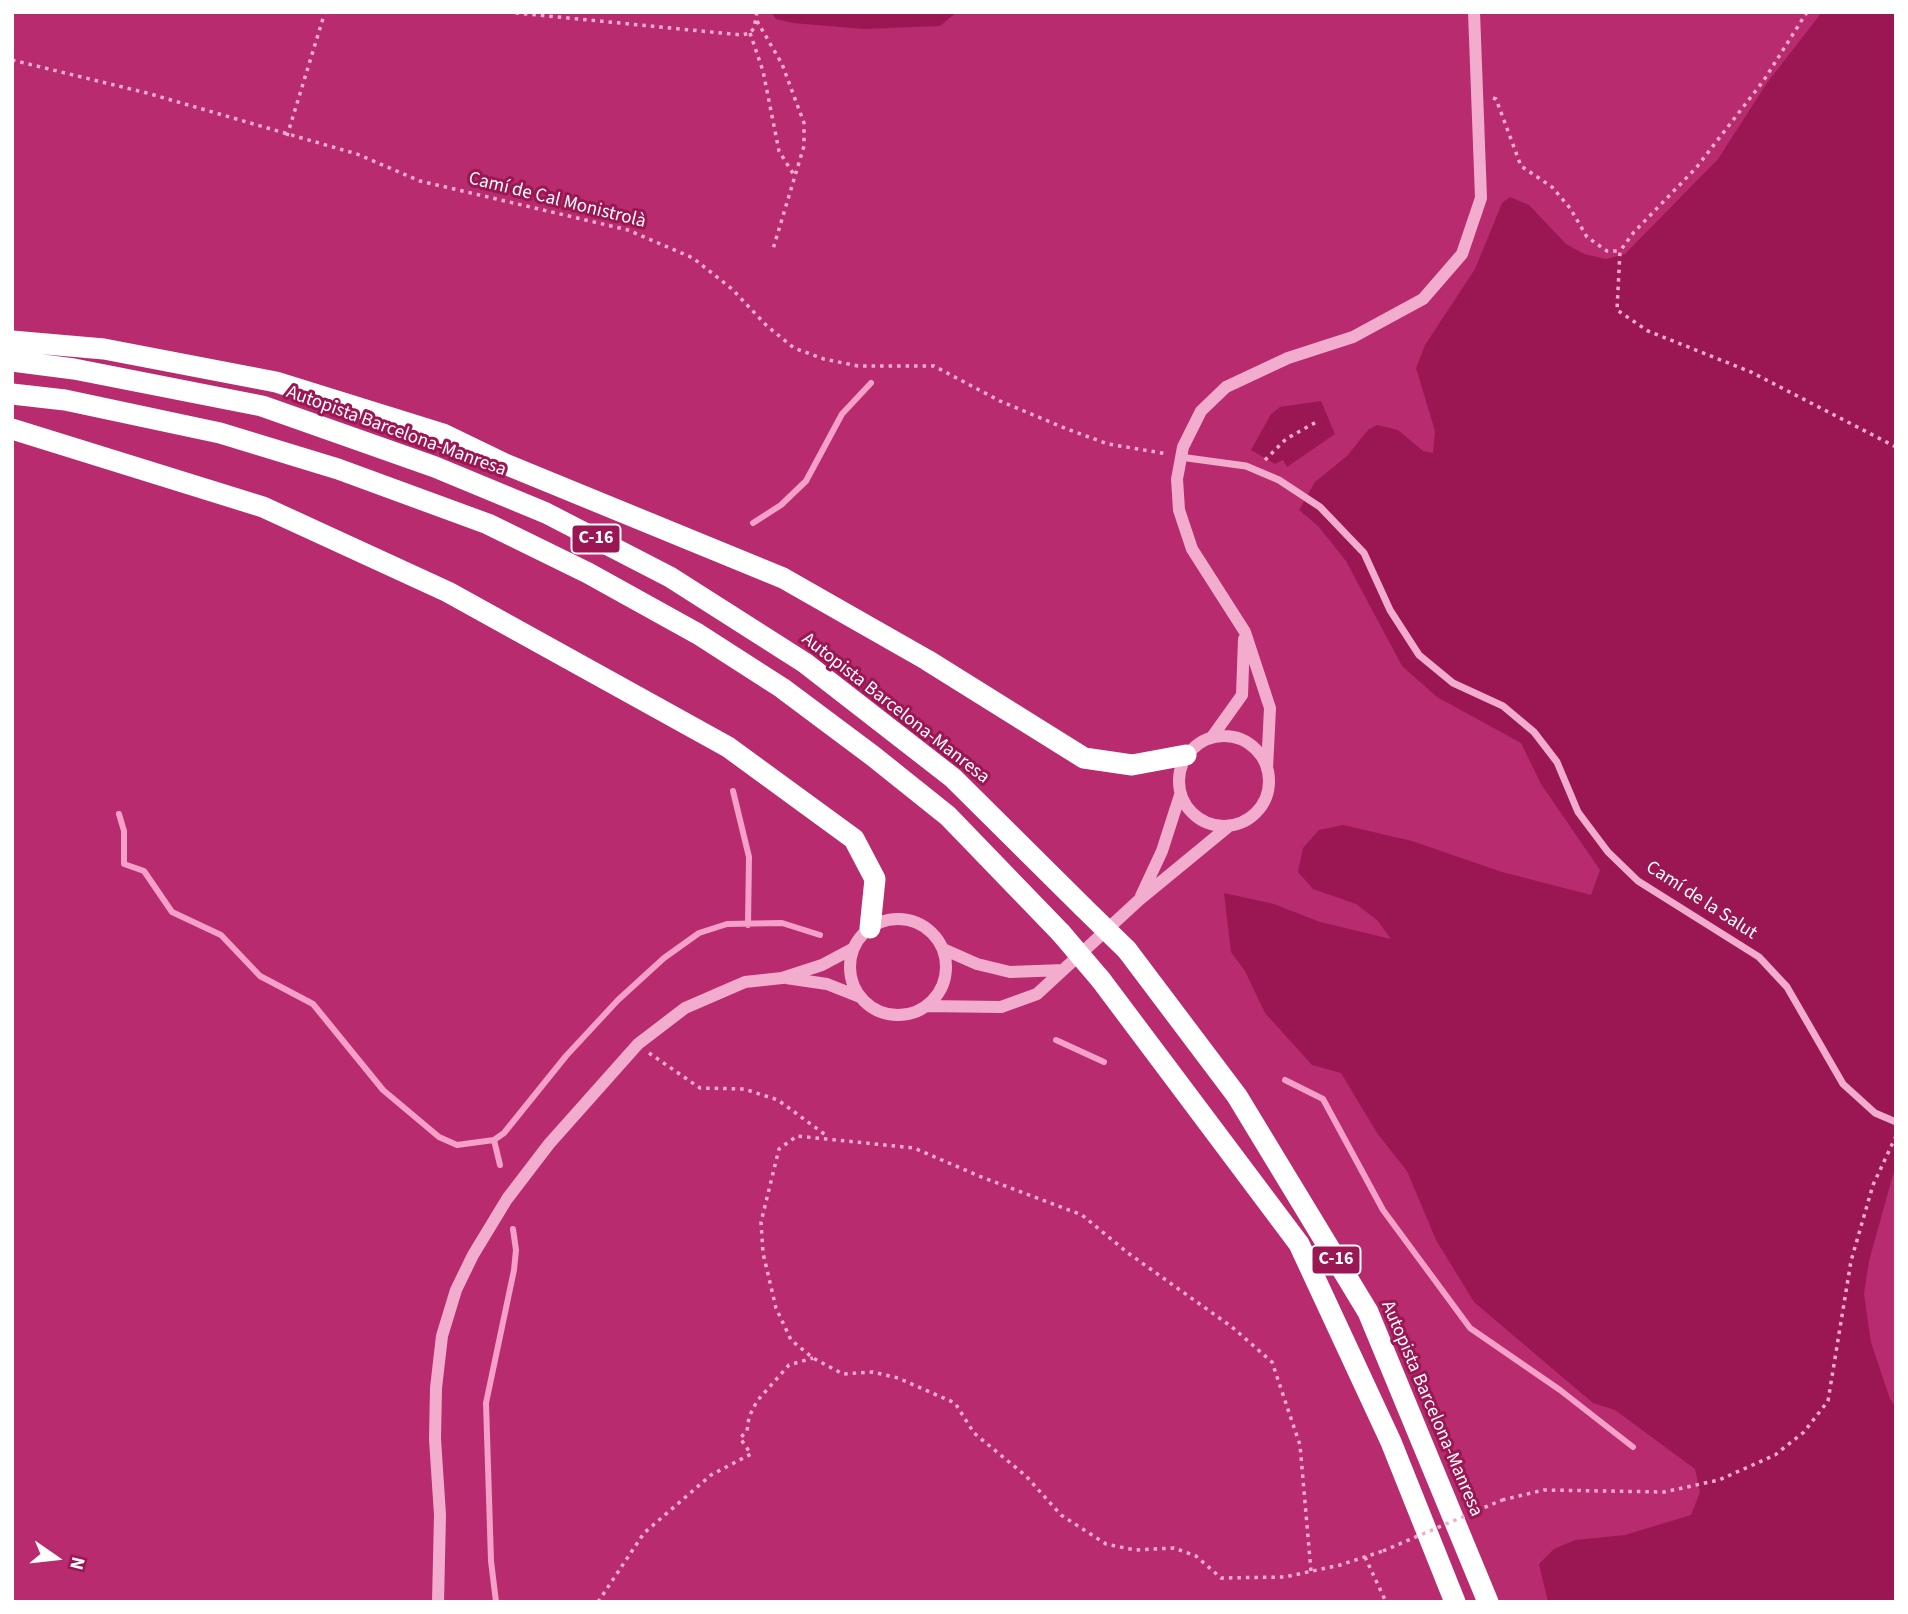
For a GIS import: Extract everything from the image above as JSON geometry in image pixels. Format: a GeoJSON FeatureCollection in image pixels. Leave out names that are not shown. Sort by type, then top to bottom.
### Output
{"type":"FeatureCollection","features":[{"type":"Feature","properties":{"kind":"highway"},"geometry":{"type":"LineString","coordinates":[[12,341],[104,349],[276,382],[443,434],[505,464],[783,578],[927,660],[1084,758],[1132,765],[1186,755]]}},
{"type":"Feature","properties":{"kind":"highway","name":"Autopista Barcelona-Manresa"},"geometry":{"type":"LineString","coordinates":[[12,361],[74,369],[262,407],[435,467],[558,520],[670,578],[805,663],[953,779],[1127,950],[1237,1096],[1368,1312],[1488,1602]]}},
{"type":"Feature","properties":{"kind":"highway","name":"C-16"},"geometry":{"type":"LineString","coordinates":[[12,394],[65,400],[233,437],[338,469],[488,524],[587,573],[708,640],[782,688],[948,816],[1061,933],[1101,980],[1299,1244],[1391,1442],[1455,1602]]}},
{"type":"Feature","properties":{"kind":"highway"},"geometry":{"type":"LineString","coordinates":[[12,429],[262,508],[448,592],[728,747],[854,839],[875,879],[870,928]]}},
{"type":"Feature","properties":{"kind":"street"},"geometry":{"type":"LineString","coordinates":[[1180,795],[1187,809],[1199,820],[1214,826],[1229,826],[1248,820],[1262,806],[1268,788],[1270,708],[1245,632],[1192,549],[1180,510],[1177,479],[1180,457],[1201,411],[1226,387],[1288,358],[1353,337],[1423,299],[1462,254],[1480,198],[1474,12]]}},
{"type":"Feature","properties":{"kind":"street","name":"Camí de la Salut"},"geometry":{"type":"LineString","coordinates":[[1180,457],[1246,466],[1279,480],[1320,507],[1364,553],[1391,610],[1419,655],[1453,683],[1503,706],[1534,733],[1557,762],[1578,812],[1608,852],[1638,881],[1759,957],[1787,986],[1843,1084],[1875,1113],[1896,1122]]}},
{"type":"Feature","properties":{"kind":"street"},"geometry":{"type":"LineString","coordinates":[[1212,737],[1242,695],[1245,632]]}},
{"type":"Feature","properties":{"kind":"street"},"geometry":{"type":"LineString","coordinates":[[1139,900],[1162,851],[1180,795],[1179,774],[1186,755],[1198,744],[1212,737],[1229,736],[1246,741],[1259,753],[1267,769]]}},
{"type":"Feature","properties":{"kind":"street"},"geometry":{"type":"LineString","coordinates":[[782,978],[827,984],[860,997],[874,1009],[891,1015],[910,1014],[926,1006],[1001,1007],[1037,994],[1139,900],[1229,826]]}},
{"type":"Feature","properties":{"kind":"street"},"geometry":{"type":"LineString","coordinates":[[438,1602],[440,1515],[435,1439],[436,1388],[442,1336],[456,1290],[473,1255],[507,1199],[549,1144],[638,1044],[685,1008],[745,982],[782,978],[821,965],[854,948],[870,928],[890,920],[911,921],[930,931],[943,949],[977,964],[1010,972],[1063,970]]}},
{"type":"Feature","properties":{"kind":"street"},"geometry":{"type":"LineString","coordinates":[[854,948],[850,973],[860,997]]}},
{"type":"Feature","properties":{"kind":"street"},"geometry":{"type":"LineString","coordinates":[[926,1006],[944,980],[943,949]]}},
{"type":"Feature","properties":{"kind":"path"},"geometry":{"type":"LineString","coordinates":[[287,136],[325,12]]}},
{"type":"Feature","properties":{"kind":"path"},"geometry":{"type":"LineString","coordinates":[[507,12],[742,35],[750,33],[757,21]]}},
{"type":"Feature","properties":{"kind":"path"},"geometry":{"type":"LineString","coordinates":[[757,12],[757,21],[782,64],[804,123],[804,146],[773,249]]}},
{"type":"Feature","properties":{"kind":"path"},"geometry":{"type":"LineString","coordinates":[[1807,12],[1764,80],[1696,168],[1634,232],[1620,251],[1617,310],[1648,331],[1751,372],[1896,447]]}},
{"type":"Feature","properties":{"kind":"path"},"geometry":{"type":"LineString","coordinates":[[750,33],[763,71],[779,151],[794,175]]}},
{"type":"Feature","properties":{"kind":"path","name":"Camí de Cal Monistrolà"},"geometry":{"type":"LineString","coordinates":[[12,60],[147,93],[357,155],[431,184],[628,230],[693,258],[794,348],[824,359],[858,366],[934,366],[1000,401],[1098,440],[1180,457]]}},
{"type":"Feature","properties":{"kind":"path"},"geometry":{"type":"LineString","coordinates":[[1477,94],[1496,99],[1521,166],[1552,187],[1570,208],[1587,237],[1607,251],[1620,251]]}},
{"type":"Feature","properties":{"kind":"path"},"geometry":{"type":"LineString","coordinates":[[1258,471],[1270,453],[1286,439],[1318,421]]}},
{"type":"Feature","properties":{"kind":"path"},"geometry":{"type":"LineString","coordinates":[[638,1044],[700,1088],[744,1089],[778,1100],[829,1138]]}},
{"type":"Feature","properties":{"kind":"path"},"geometry":{"type":"LineString","coordinates":[[1311,1571],[1300,1445],[1272,1362],[1232,1327],[1128,1252],[1082,1215],[914,1148],[797,1136],[779,1149],[761,1222],[763,1253],[776,1308],[791,1340],[813,1358],[843,1374],[873,1373],[898,1378],[955,1403],[974,1433],[1026,1476],[1061,1515],[1106,1544],[1135,1550],[1174,1548],[1196,1556],[1221,1578],[1285,1577],[1311,1571],[1365,1557],[1502,1500],[1544,1490],[1664,1492],[1719,1480],[1775,1455],[1804,1432],[1828,1401],[1851,1261],[1873,1185],[1896,1136]]}},
{"type":"Feature","properties":{"kind":"path"},"geometry":{"type":"LineString","coordinates":[[598,1602],[644,1533],[711,1475],[751,1454],[740,1438],[747,1431],[749,1418],[757,1401],[789,1365],[813,1358]]}},
{"type":"Feature","properties":{"kind":"path"},"geometry":{"type":"LineString","coordinates":[[1365,1557],[1386,1602]]}},
{"type":"Feature","properties":{"kind":"shaded area"},"geometry":{"type":"Polygon","coordinates":[[[12,12],[771,12],[776,19],[793,23],[863,29],[940,26],[957,12],[1822,12],[1767,83],[1718,159],[1625,254],[1606,259],[1584,254],[1566,244],[1529,205],[1510,197],[1502,203],[1475,269],[1425,345],[1416,368],[1435,431],[1433,453],[1423,451],[1398,430],[1377,425],[1368,430],[1347,456],[1315,482],[1299,510],[1318,526],[1346,561],[1402,666],[1437,697],[1521,743],[1541,784],[1600,870],[1591,895],[1502,872],[1412,841],[1343,825],[1319,830],[1303,848],[1298,872],[1313,889],[1356,904],[1377,920],[1391,939],[1320,922],[1274,904],[1224,893],[1231,952],[1245,971],[1265,1013],[1312,1065],[1341,1073],[1377,1133],[1407,1171],[1436,1240],[1474,1302],[1593,1403],[1615,1410],[1695,1469],[1700,1492],[1691,1515],[1625,1535],[1575,1540],[1554,1549],[1539,1564],[1548,1602],[12,1602],[12,12]],[[1321,401],[1280,407],[1271,414],[1251,450],[1275,464],[1283,460],[1287,467],[1335,434],[1321,401]]]}},
{"type":"Feature","properties":{"kind":"shaded area"},"geometry":{"type":"Polygon","coordinates":[[[1896,1164],[1896,1407],[1890,1399],[1871,1342],[1864,1294],[1869,1261],[1896,1164]]]}},
{"type":"Feature","properties":{"kind":"waterway"},"geometry":{"type":"LineString","coordinates":[[753,523],[781,505],[806,481],[842,414],[871,383]]}},
{"type":"Feature","properties":{"kind":"waterway"},"geometry":{"type":"LineString","coordinates":[[733,791],[749,857],[748,925]]}},
{"type":"Feature","properties":{"kind":"waterway"},"geometry":{"type":"LineString","coordinates":[[119,814],[124,831],[124,864],[144,871],[172,912],[221,935],[260,976],[313,1004],[383,1090],[439,1137],[457,1145],[494,1140],[504,1133],[566,1056],[618,1000],[664,958],[699,933],[727,924],[782,923],[820,935]]}},
{"type":"Feature","properties":{"kind":"waterway"},"geometry":{"type":"LineString","coordinates":[[1056,1040],[1104,1062]]}},
{"type":"Feature","properties":{"kind":"waterway"},"geometry":{"type":"LineString","coordinates":[[1285,1080],[1323,1099],[1383,1210],[1470,1328],[1560,1390],[1633,1447]]}},
{"type":"Feature","properties":{"kind":"waterway"},"geometry":{"type":"LineString","coordinates":[[494,1140],[500,1165]]}},
{"type":"Feature","properties":{"kind":"waterway"},"geometry":{"type":"LineString","coordinates":[[496,1602],[491,1561],[486,1403],[514,1270],[516,1250],[513,1229]]}}]}
